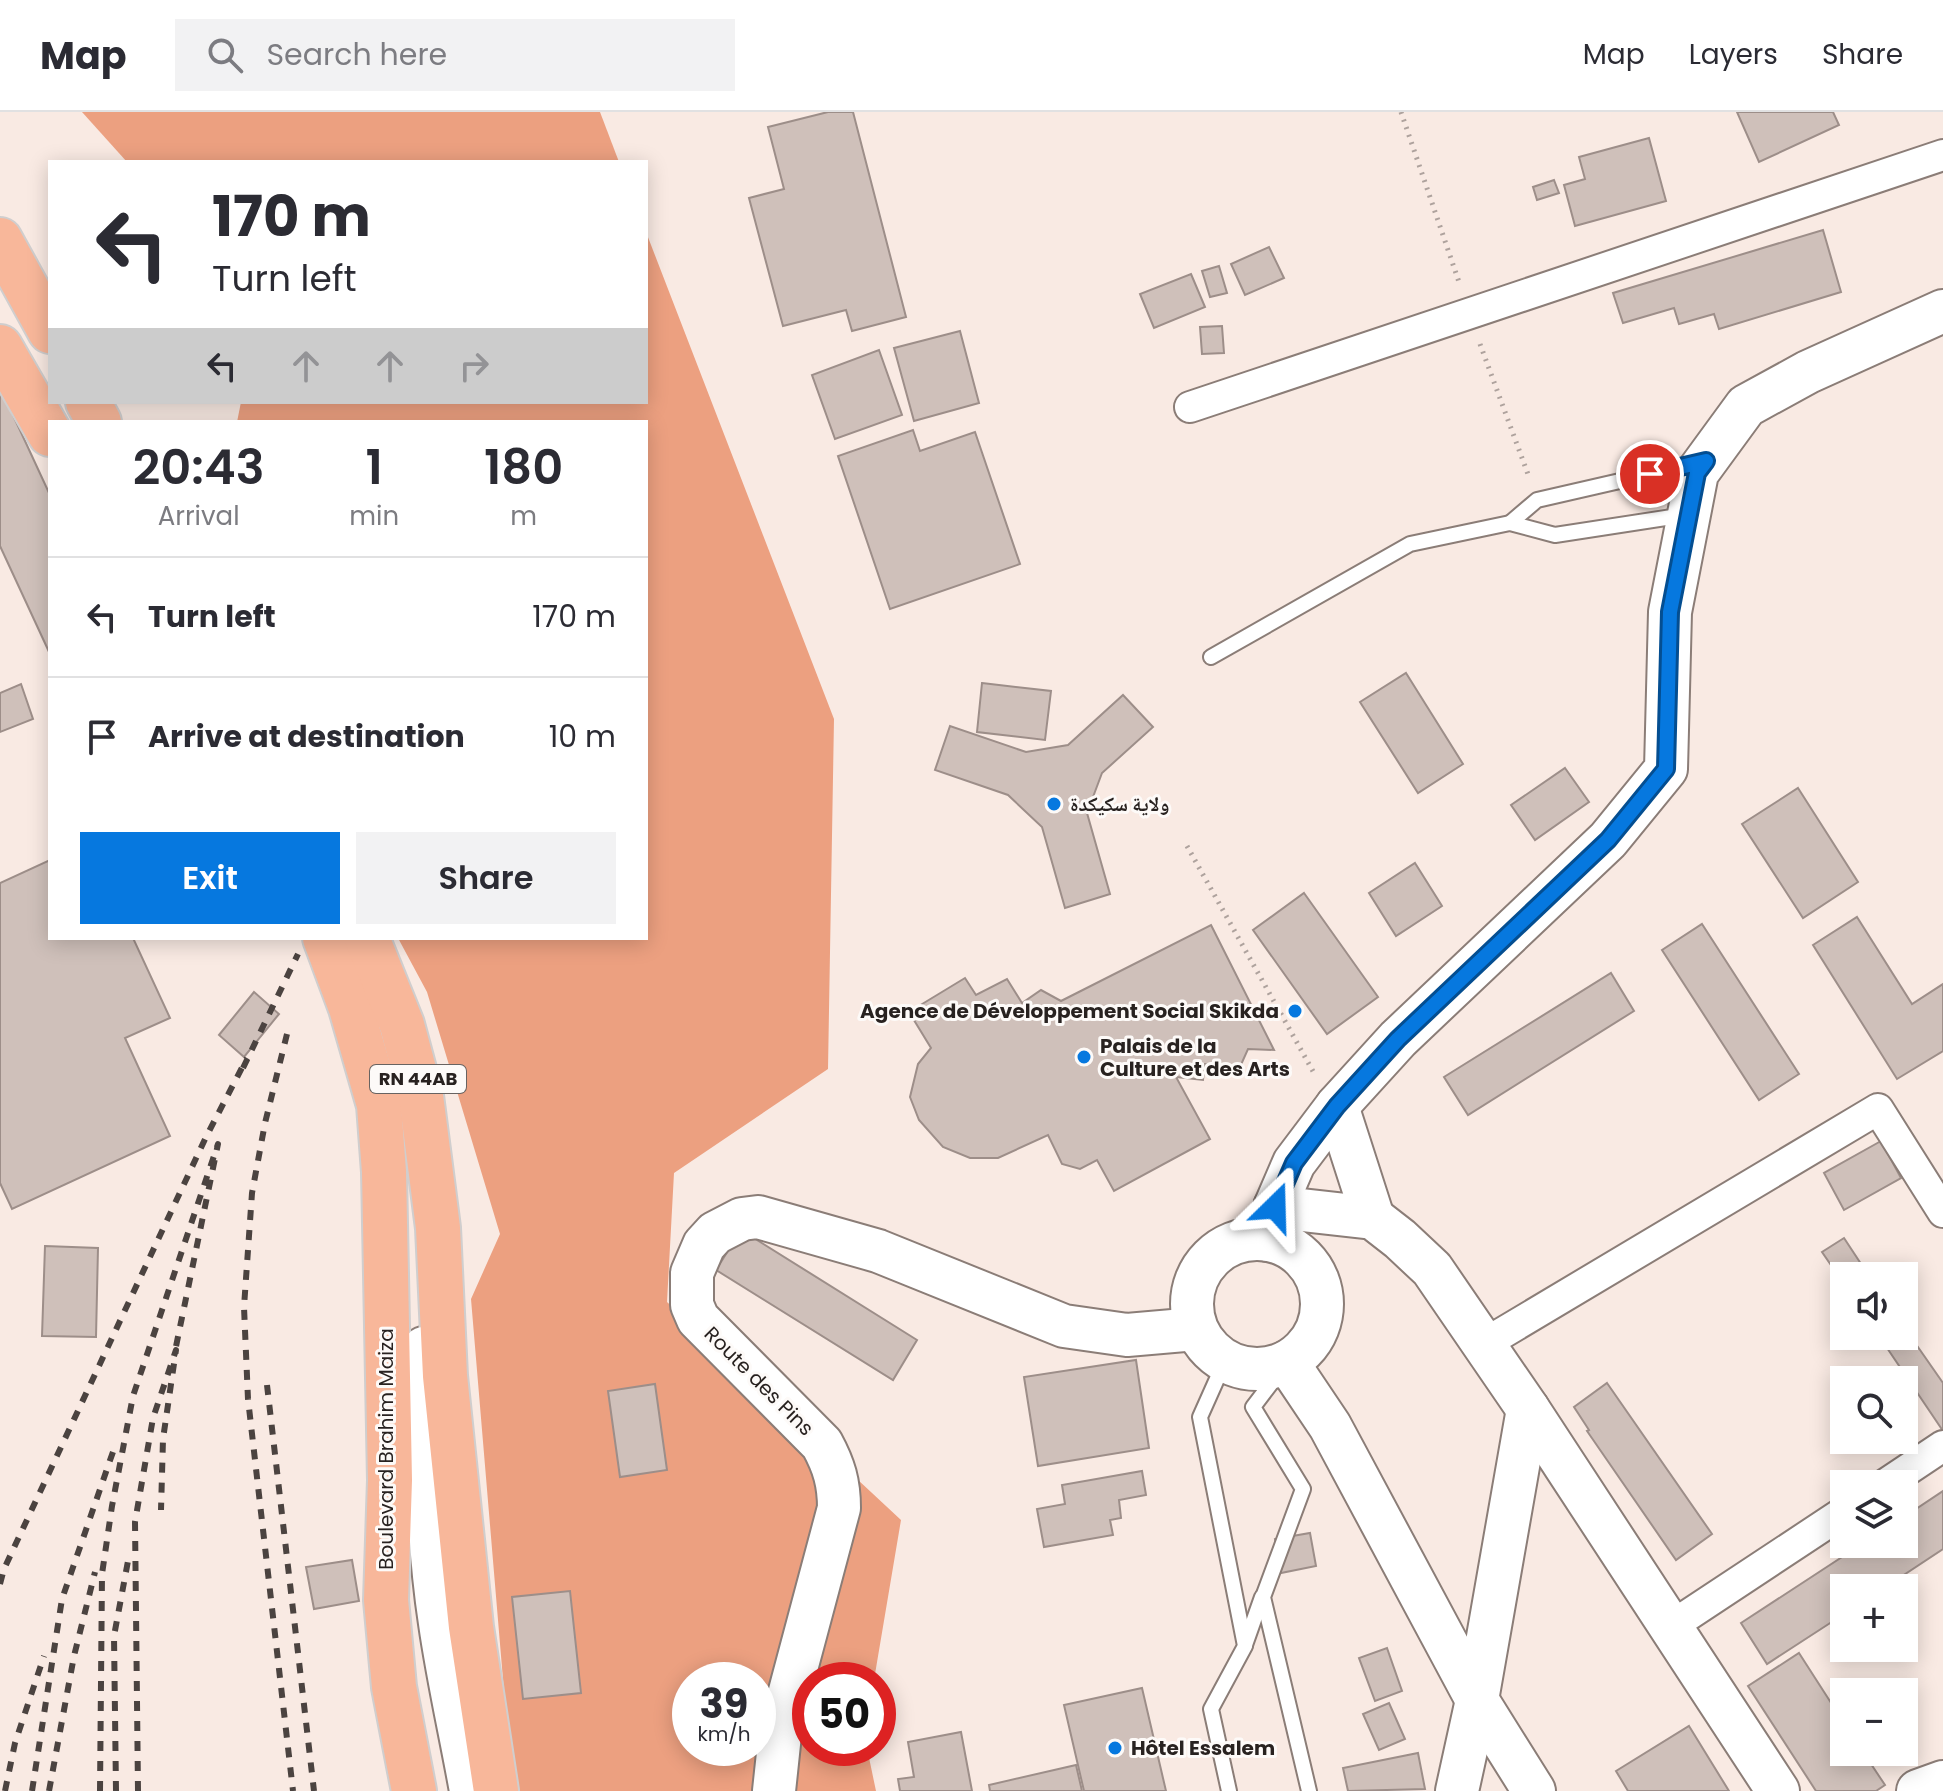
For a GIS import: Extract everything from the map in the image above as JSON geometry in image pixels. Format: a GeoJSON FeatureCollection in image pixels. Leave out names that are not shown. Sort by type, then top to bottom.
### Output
{"type":"FeatureCollection","features":[{"type":"Feature","properties":{"kind":"main road"},"geometry":{"type":"LineString","coordinates":[[0,240],[48,327]]}},
{"type":"Feature","properties":{"kind":"main road"},"geometry":{"type":"LineString","coordinates":[[1272,1224],[1294,1163],[1327,1091],[1398,1039],[1608,840],[1666,769],[1670,612],[1697,473],[1746,406],[1808,372],[1943,311]]}},
{"type":"Feature","properties":{"kind":"main road"},"geometry":{"type":"LineString","coordinates":[[0,347],[48,431]]}},
{"type":"Feature","properties":{"kind":"main road","name":"Boulevard Brahim Maiza"},"geometry":{"type":"LineString","coordinates":[[326,940],[351,1008],[379,1105],[384,1172],[390,1480],[386,1600],[389,1643],[414,1791]]}},
{"type":"Feature","properties":{"kind":"main road","name":"RN 44AB"},"geometry":{"type":"LineString","coordinates":[[368,940],[402,1025],[416,1071],[438,1228]]}},
{"type":"Feature","properties":{"kind":"main road"},"geometry":{"type":"LineString","coordinates":[[1327,1091],[1373,1218],[1432,1269],[1528,1409],[1778,1791]]}},
{"type":"Feature","properties":{"kind":"main road","name":"Route des Pins"},"geometry":{"type":"LineString","coordinates":[[774,1791],[781,1725],[839,1508],[839,1486],[833,1464],[822,1444],[698,1319],[690,1289],[696,1259],[704,1245],[727,1225],[758,1217],[878,1251],[1064,1326],[1127,1335],[1196,1329]]}},
{"type":"Feature","properties":{"kind":"main road"},"geometry":{"type":"LineString","coordinates":[[1272,1224],[1287,1247],[1303,1259],[1315,1275],[1321,1295],[1321,1315],[1314,1334],[1303,1350],[1287,1362],[1266,1369],[1245,1369],[1225,1361],[1208,1347],[1196,1329],[1192,1310],[1193,1290],[1200,1272],[1213,1256],[1229,1245],[1248,1240],[1272,1224],[1373,1218]]}},
{"type":"Feature","properties":{"kind":"main road"},"geometry":{"type":"LineString","coordinates":[[438,1228],[426,1274],[424,1297],[430,1532],[440,1623],[471,1791]]}},
{"type":"Feature","properties":{"kind":"main road"},"geometry":{"type":"LineString","coordinates":[[438,1228],[452,1450],[471,1627],[496,1791]]}},
{"type":"Feature","properties":{"kind":"main road"},"geometry":{"type":"LineString","coordinates":[[1287,1362],[1330,1426],[1477,1700],[1534,1791]]}},
{"type":"Feature","properties":{"kind":"main road"},"geometry":{"type":"LineString","coordinates":[[1457,1791],[1477,1700],[1528,1409]]}},
{"type":"Feature","properties":{"kind":"main road"},"geometry":{"type":"LineString","coordinates":[[390,1480],[449,1791]]}},
{"type":"Feature","properties":{"kind":"main road"},"geometry":{"type":"LineString","coordinates":[[1918,1791],[1943,1782]]}},
{"type":"Feature","properties":{"kind":"street"},"geometry":{"type":"LineString","coordinates":[[1190,407],[1943,155]]}},
{"type":"Feature","properties":{"kind":"street"},"geometry":{"type":"LineString","coordinates":[[1484,1344],[1878,1109],[1943,1212]]}},
{"type":"Feature","properties":{"kind":"street"},"geometry":{"type":"LineString","coordinates":[[1907,1470],[1943,1446]]}},
{"type":"Feature","properties":{"kind":"street"},"geometry":{"type":"LineString","coordinates":[[1670,1627],[1830,1521]]}},
{"type":"Feature","properties":{"kind":"lane"},"geometry":{"type":"LineString","coordinates":[[1510,523],[1537,500],[1706,461]]}},
{"type":"Feature","properties":{"kind":"lane"},"geometry":{"type":"LineString","coordinates":[[1211,657],[1410,544],[1510,523],[1555,535],[1689,514]]}},
{"type":"Feature","properties":{"kind":"lane"},"geometry":{"type":"LineString","coordinates":[[1225,1361],[1200,1417],[1245,1646]]}},
{"type":"Feature","properties":{"kind":"lane"},"geometry":{"type":"LineString","coordinates":[[1229,1791],[1211,1709],[1245,1646],[1303,1489],[1253,1407],[1287,1362]]}},
{"type":"Feature","properties":{"kind":"lane"},"geometry":{"type":"LineString","coordinates":[[1263,1597],[1309,1791]]}},
{"type":"Feature","properties":{"kind":"path"},"geometry":{"type":"LineString","coordinates":[[1401,112],[1469,314],[1537,500]]}},
{"type":"Feature","properties":{"kind":"path"},"geometry":{"type":"LineString","coordinates":[[1187,846],[1327,1091]]}},
{"type":"Feature","properties":{"kind":"shaded area"},"geometry":{"type":"Polygon","coordinates":[[[82,112],[600,112],[618,160],[125,160],[82,112]]]}},
{"type":"Feature","properties":{"kind":"shaded area"},"geometry":{"type":"Polygon","coordinates":[[[648,237],[834,719],[828,1069],[674,1173],[667,1302],[901,1520],[877,1662],[792,1662],[792,1766],[871,1766],[876,1791],[519,1791],[508,1739],[471,1299],[500,1234],[427,992],[399,940],[648,940],[648,420],[237,420],[241,404],[648,404],[648,237]]]}},
{"type":"Feature","properties":{"kind":"building"},"geometry":{"type":"Polygon","coordinates":[[[828,112],[853,112],[906,317],[852,331],[846,310],[783,326],[749,198],[784,189],[768,127],[828,112]]]}},
{"type":"Feature","properties":{"kind":"building"},"geometry":{"type":"Polygon","coordinates":[[[1737,112],[1833,112],[1839,125],[1759,162],[1737,112]]]}},
{"type":"Feature","properties":{"kind":"building"},"geometry":{"type":"Polygon","coordinates":[[[1649,138],[1666,201],[1575,226],[1564,185],[1585,179],[1579,157],[1649,138]]]}},
{"type":"Feature","properties":{"kind":"building"},"geometry":{"type":"Polygon","coordinates":[[[1554,180],[1559,193],[1537,200],[1533,187],[1554,180]]]}},
{"type":"Feature","properties":{"kind":"building"},"geometry":{"type":"Polygon","coordinates":[[[1823,230],[1841,292],[1719,329],[1714,314],[1679,324],[1674,308],[1623,323],[1613,293],[1823,230]]]}},
{"type":"Feature","properties":{"kind":"building"},"geometry":{"type":"Polygon","coordinates":[[[1269,247],[1284,278],[1245,295],[1231,264],[1269,247]]]}},
{"type":"Feature","properties":{"kind":"building"},"geometry":{"type":"Polygon","coordinates":[[[1219,266],[1227,293],[1210,297],[1202,271],[1219,266]]]}},
{"type":"Feature","properties":{"kind":"building"},"geometry":{"type":"Polygon","coordinates":[[[1191,274],[1205,307],[1154,328],[1140,294],[1191,274]]]}},
{"type":"Feature","properties":{"kind":"building"},"geometry":{"type":"Polygon","coordinates":[[[1222,326],[1224,353],[1202,354],[1200,327],[1222,326]]]}},
{"type":"Feature","properties":{"kind":"building"},"geometry":{"type":"Polygon","coordinates":[[[960,331],[979,403],[914,421],[894,348],[960,331]]]}},
{"type":"Feature","properties":{"kind":"building"},"geometry":{"type":"Polygon","coordinates":[[[879,350],[902,415],[835,439],[812,375],[879,350]]]}},
{"type":"Feature","properties":{"kind":"building"},"geometry":{"type":"Polygon","coordinates":[[[0,387],[48,491],[48,650],[0,546],[0,387]]]}},
{"type":"Feature","properties":{"kind":"building"},"geometry":{"type":"Polygon","coordinates":[[[913,430],[920,451],[975,432],[1020,564],[890,609],[838,456],[913,430]]]}},
{"type":"Feature","properties":{"kind":"building"},"geometry":{"type":"Polygon","coordinates":[[[1406,673],[1463,764],[1418,793],[1360,702],[1406,673]]]}},
{"type":"Feature","properties":{"kind":"building"},"geometry":{"type":"Polygon","coordinates":[[[982,683],[1051,691],[1045,740],[977,732],[982,683]]]}},
{"type":"Feature","properties":{"kind":"building"},"geometry":{"type":"Polygon","coordinates":[[[21,684],[33,719],[0,732],[0,693],[21,684]]]}},
{"type":"Feature","properties":{"kind":"building","name":"ولاية سكيكدة"},"geometry":{"type":"Polygon","coordinates":[[[1123,695],[1153,727],[1102,773],[1087,813],[1110,894],[1065,908],[1042,827],[1008,795],[935,770],[950,726],[1026,752],[1068,745],[1123,695]]]}},
{"type":"Feature","properties":{"kind":"building"},"geometry":{"type":"Polygon","coordinates":[[[1565,768],[1589,802],[1535,840],[1511,805],[1565,768]]]}},
{"type":"Feature","properties":{"kind":"building"},"geometry":{"type":"Polygon","coordinates":[[[1798,788],[1858,882],[1803,918],[1742,824],[1798,788]]]}},
{"type":"Feature","properties":{"kind":"building"},"geometry":{"type":"Polygon","coordinates":[[[48,861],[48,940],[134,940],[170,1018],[125,1038],[170,1136],[12,1209],[0,1183],[0,883],[48,861]]]}},
{"type":"Feature","properties":{"kind":"building"},"geometry":{"type":"Polygon","coordinates":[[[1415,863],[1442,906],[1396,936],[1369,893],[1415,863]]]}},
{"type":"Feature","properties":{"kind":"building"},"geometry":{"type":"Polygon","coordinates":[[[1304,893],[1378,997],[1327,1034],[1253,930],[1304,893]]]}},
{"type":"Feature","properties":{"kind":"building"},"geometry":{"type":"Polygon","coordinates":[[[1857,917],[1912,1004],[1943,984],[1943,1051],[1897,1079],[1813,945],[1857,917]]]}},
{"type":"Feature","properties":{"kind":"building"},"geometry":{"type":"Polygon","coordinates":[[[1702,924],[1799,1074],[1759,1100],[1662,950],[1702,924]]]}},
{"type":"Feature","properties":{"kind":"building","name":"Palais de la Culture et des Arts"},"geometry":{"type":"Polygon","coordinates":[[[1211,925],[1274,1050],[1248,1049],[1240,1067],[1205,1064],[1203,1080],[1176,1077],[1210,1139],[1114,1191],[1097,1160],[1080,1169],[1062,1164],[1048,1135],[998,1158],[970,1158],[943,1147],[919,1120],[910,1097],[918,1064],[931,1048],[909,1012],[965,978],[976,995],[1007,979],[1022,1003],[1041,990],[1061,1001],[1211,925]]]}},
{"type":"Feature","properties":{"kind":"building"},"geometry":{"type":"Polygon","coordinates":[[[1611,973],[1634,1011],[1468,1115],[1444,1077],[1611,973]]]}},
{"type":"Feature","properties":{"kind":"building"},"geometry":{"type":"Polygon","coordinates":[[[254,992],[279,1014],[244,1057],[219,1035],[254,992]]]}},
{"type":"Feature","properties":{"kind":"building"},"geometry":{"type":"Polygon","coordinates":[[[1881,1141],[1901,1178],[1844,1210],[1824,1173],[1881,1141]]]}},
{"type":"Feature","properties":{"kind":"building"},"geometry":{"type":"Polygon","coordinates":[[[741,1230],[917,1340],[893,1380],[716,1270],[741,1230]]]}},
{"type":"Feature","properties":{"kind":"building"},"geometry":{"type":"Polygon","coordinates":[[[1844,1238],[1860,1262],[1830,1264],[1822,1252],[1844,1238]]]}},
{"type":"Feature","properties":{"kind":"building"},"geometry":{"type":"Polygon","coordinates":[[[45,1246],[98,1248],[96,1337],[42,1336],[45,1246]]]}},
{"type":"Feature","properties":{"kind":"building"},"geometry":{"type":"Polygon","coordinates":[[[1918,1347],[1943,1383],[1943,1431],[1918,1394],[1918,1366],[1899,1366],[1888,1350],[1918,1350],[1918,1347]]]}},
{"type":"Feature","properties":{"kind":"building"},"geometry":{"type":"Polygon","coordinates":[[[1136,1360],[1149,1448],[1038,1466],[1024,1377],[1136,1360]]]}},
{"type":"Feature","properties":{"kind":"building"},"geometry":{"type":"Polygon","coordinates":[[[1607,1383],[1712,1534],[1676,1560],[1587,1431],[1574,1407],[1607,1383]]]}},
{"type":"Feature","properties":{"kind":"building"},"geometry":{"type":"Polygon","coordinates":[[[655,1384],[667,1470],[620,1477],[608,1391],[655,1384]]]}},
{"type":"Feature","properties":{"kind":"building"},"geometry":{"type":"Polygon","coordinates":[[[1142,1471],[1146,1495],[1119,1500],[1121,1518],[1110,1520],[1113,1535],[1044,1547],[1037,1509],[1065,1504],[1062,1485],[1142,1471]]]}},
{"type":"Feature","properties":{"kind":"building"},"geometry":{"type":"Polygon","coordinates":[[[1943,1491],[1943,1549],[1905,1574],[1830,1574],[1830,1623],[1767,1664],[1741,1623],[1841,1558],[1918,1558],[1918,1508],[1943,1491]]]}},
{"type":"Feature","properties":{"kind":"building"},"geometry":{"type":"Polygon","coordinates":[[[1310,1533],[1316,1566],[1281,1573],[1275,1539],[1310,1533]]]}},
{"type":"Feature","properties":{"kind":"building"},"geometry":{"type":"Polygon","coordinates":[[[352,1560],[359,1601],[314,1609],[306,1567],[352,1560]]]}},
{"type":"Feature","properties":{"kind":"building"},"geometry":{"type":"Polygon","coordinates":[[[570,1591],[581,1693],[523,1699],[512,1597],[570,1591]]]}},
{"type":"Feature","properties":{"kind":"building"},"geometry":{"type":"Polygon","coordinates":[[[1387,1648],[1402,1691],[1375,1701],[1359,1658],[1387,1648]]]}},
{"type":"Feature","properties":{"kind":"building"},"geometry":{"type":"Polygon","coordinates":[[[1799,1653],[1830,1701],[1830,1766],[1872,1766],[1885,1785],[1876,1791],[1816,1791],[1748,1686],[1799,1653]]]}},
{"type":"Feature","properties":{"kind":"building","name":"Hôtel Essalem"},"geometry":{"type":"Polygon","coordinates":[[[1142,1688],[1166,1791],[1084,1791],[1064,1705],[1142,1688]]]}},
{"type":"Feature","properties":{"kind":"building"},"geometry":{"type":"Polygon","coordinates":[[[1389,1703],[1405,1739],[1379,1750],[1363,1714],[1389,1703]]]}},
{"type":"Feature","properties":{"kind":"building"},"geometry":{"type":"Polygon","coordinates":[[[1689,1726],[1729,1791],[1628,1791],[1616,1771],[1689,1726]]]}},
{"type":"Feature","properties":{"kind":"building"},"geometry":{"type":"Polygon","coordinates":[[[961,1732],[972,1791],[900,1791],[898,1779],[914,1777],[908,1742],[961,1732]]]}},
{"type":"Feature","properties":{"kind":"building"},"geometry":{"type":"Polygon","coordinates":[[[1418,1753],[1425,1789],[1348,1791],[1343,1768],[1418,1753]]]}},
{"type":"Feature","properties":{"kind":"building"},"geometry":{"type":"Polygon","coordinates":[[[1076,1765],[1082,1791],[990,1791],[989,1785],[1076,1765]]]}},
{"type":"Feature","properties":{"kind":"railway"},"geometry":{"type":"LineString","coordinates":[[243,1068],[298,954]]}},
{"type":"Feature","properties":{"kind":"railway"},"geometry":{"type":"LineString","coordinates":[[287,1034],[252,1193],[244,1307],[248,1399],[293,1791]]}},
{"type":"Feature","properties":{"kind":"railway"},"geometry":{"type":"LineString","coordinates":[[0,1584],[4,1569],[206,1137],[247,1058]]}},
{"type":"Feature","properties":{"kind":"railway"},"geometry":{"type":"LineString","coordinates":[[100,1791],[102,1574],[112,1506],[133,1396],[218,1144],[174,1356]]}},
{"type":"Feature","properties":{"kind":"railway"},"geometry":{"type":"LineString","coordinates":[[138,1791],[135,1522],[153,1418],[176,1350],[163,1439],[161,1510]]}},
{"type":"Feature","properties":{"kind":"railway"},"geometry":{"type":"LineString","coordinates":[[267,1385],[314,1791]]}},
{"type":"Feature","properties":{"kind":"railway"},"geometry":{"type":"LineString","coordinates":[[32,1791],[62,1599],[115,1446]]}},
{"type":"Feature","properties":{"kind":"railway"},"geometry":{"type":"LineString","coordinates":[[116,1791],[114,1636],[128,1561]]}},
{"type":"Feature","properties":{"kind":"railway"},"geometry":{"type":"LineString","coordinates":[[49,1791],[74,1656],[95,1572]]}},
{"type":"Feature","properties":{"kind":"railway"},"geometry":{"type":"LineString","coordinates":[[5,1791],[15,1743],[44,1656]]}},
{"type":"Feature","properties":{"kind":"place","name":"ولاية سكيكدة"},"geometry":{"type":"Point","coordinates":[1054,804]}},
{"type":"Feature","properties":{"kind":"place","name":"Agence de Développement Social Skikda"},"geometry":{"type":"Point","coordinates":[1295,1011]}},
{"type":"Feature","properties":{"kind":"place","name":"Palais de la Culture et des Arts"},"geometry":{"type":"Point","coordinates":[1084,1057]}},
{"type":"Feature","properties":{"kind":"place","name":"Hôtel Essalem"},"geometry":{"type":"Point","coordinates":[1115,1748]}},
{"type":"Feature","properties":{"kind":"route"},"geometry":{"type":"LineString","coordinates":[[1275,1207],[1294,1163],[1337,1106],[1398,1039],[1608,840],[1666,769],[1670,612],[1697,473],[1706,461],[1650,474]]}}]}
